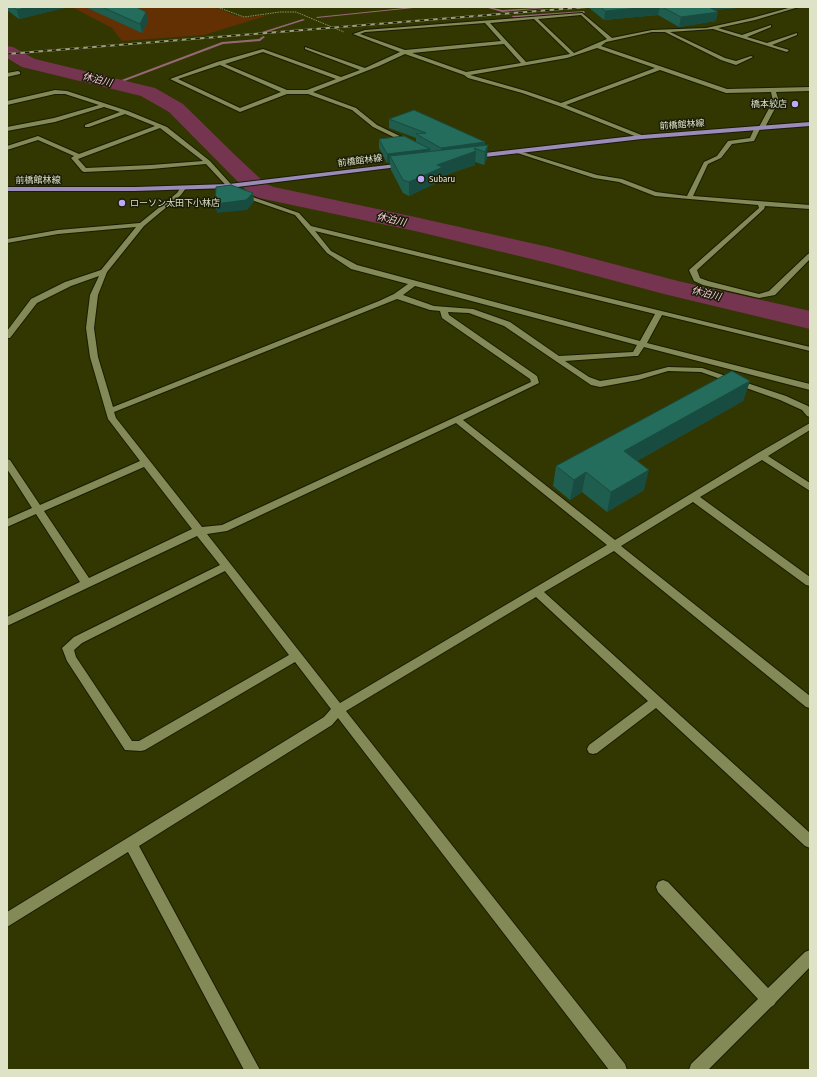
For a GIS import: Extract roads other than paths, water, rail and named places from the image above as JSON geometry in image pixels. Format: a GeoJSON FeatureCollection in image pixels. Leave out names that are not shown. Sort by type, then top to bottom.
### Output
{"type":"FeatureCollection","features":[{"type":"Feature","properties":{"kind":"main road","name":"前橋館林線"},"geometry":{"type":"LineString","coordinates":[[471,157],[642,137],[810,124]]}},
{"type":"Feature","properties":{"kind":"main road","name":"前橋館林線"},"geometry":{"type":"LineString","coordinates":[[7,189],[183,188],[254,183],[410,165]]}},
{"type":"Feature","properties":{"kind":"street"},"geometry":{"type":"LineString","coordinates":[[466,74],[573,55],[597,46],[604,41],[652,31],[701,29],[753,19],[798,7]]}},
{"type":"Feature","properties":{"kind":"street"},"geometry":{"type":"LineString","coordinates":[[611,40],[582,14],[365,31],[355,34],[466,74],[470,77],[560,104],[642,137]]}},
{"type":"Feature","properties":{"kind":"street"},"geometry":{"type":"LineString","coordinates":[[535,18],[573,55]]}},
{"type":"Feature","properties":{"kind":"street"},"geometry":{"type":"LineString","coordinates":[[486,21],[524,64]]}},
{"type":"Feature","properties":{"kind":"street"},"geometry":{"type":"LineString","coordinates":[[742,37],[770,26]]}},
{"type":"Feature","properties":{"kind":"street"},"geometry":{"type":"LineString","coordinates":[[711,27],[787,51]]}},
{"type":"Feature","properties":{"kind":"street"},"geometry":{"type":"LineString","coordinates":[[664,31],[709,51],[723,59],[736,63],[752,57]]}},
{"type":"Feature","properties":{"kind":"street"},"geometry":{"type":"LineString","coordinates":[[767,45],[795,34]]}},
{"type":"Feature","properties":{"kind":"street"},"geometry":{"type":"LineString","coordinates":[[308,92],[366,70],[404,52],[505,42]]}},
{"type":"Feature","properties":{"kind":"street"},"geometry":{"type":"LineString","coordinates":[[597,46],[726,91],[810,89]]}},
{"type":"Feature","properties":{"kind":"street"},"geometry":{"type":"LineString","coordinates":[[307,48],[366,70]]}},
{"type":"Feature","properties":{"kind":"street"},"geometry":{"type":"LineString","coordinates":[[340,79],[263,50],[173,79],[240,110],[286,92],[308,92],[354,109],[375,126],[413,144]]}},
{"type":"Feature","properties":{"kind":"street"},"geometry":{"type":"LineString","coordinates":[[219,63],[286,92]]}},
{"type":"Feature","properties":{"kind":"street"},"geometry":{"type":"LineString","coordinates":[[560,104],[659,68]]}},
{"type":"Feature","properties":{"kind":"street"},"geometry":{"type":"LineString","coordinates":[[7,75],[18,73]]}},
{"type":"Feature","properties":{"kind":"street"},"geometry":{"type":"LineString","coordinates":[[689,198],[706,163],[719,157],[730,142],[752,140],[776,101],[774,90]]}},
{"type":"Feature","properties":{"kind":"street"},"geometry":{"type":"LineString","coordinates":[[7,103],[55,92],[65,92],[126,112],[160,126],[208,162],[232,185],[236,193],[297,214],[329,252],[354,267],[642,344],[810,386]]}},
{"type":"Feature","properties":{"kind":"street"},"geometry":{"type":"LineString","coordinates":[[7,129],[55,120],[104,105]]}},
{"type":"Feature","properties":{"kind":"street"},"geometry":{"type":"LineString","coordinates":[[87,126],[126,112]]}},
{"type":"Feature","properties":{"kind":"street"},"geometry":{"type":"LineString","coordinates":[[160,126],[74,158],[84,170],[151,167],[208,162]]}},
{"type":"Feature","properties":{"kind":"street"},"geometry":{"type":"LineString","coordinates":[[7,148],[38,138],[79,156]]}},
{"type":"Feature","properties":{"kind":"street"},"geometry":{"type":"LineString","coordinates":[[514,151],[596,176],[620,180],[655,194],[810,207]]}},
{"type":"Feature","properties":{"kind":"street"},"geometry":{"type":"LineString","coordinates":[[183,188],[179,194],[142,226],[104,272],[94,295],[90,328],[94,357],[112,419],[619,1070]]}},
{"type":"Feature","properties":{"kind":"street"},"geometry":{"type":"LineString","coordinates":[[761,204],[762,208],[693,270],[697,279],[706,283],[759,296],[772,293],[810,255]]}},
{"type":"Feature","properties":{"kind":"street"},"geometry":{"type":"LineString","coordinates":[[7,241],[58,232],[142,226]]}},
{"type":"Feature","properties":{"kind":"street"},"geometry":{"type":"LineString","coordinates":[[310,228],[810,349]]}},
{"type":"Feature","properties":{"kind":"street"},"geometry":{"type":"LineString","coordinates":[[7,336],[34,301],[68,284],[104,272]]}},
{"type":"Feature","properties":{"kind":"street"},"geometry":{"type":"LineString","coordinates":[[110,411],[397,296],[414,283]]}},
{"type":"Feature","properties":{"kind":"street"},"geometry":{"type":"LineString","coordinates":[[397,296],[433,308],[470,311],[508,324],[586,379],[600,384],[638,377],[668,369],[702,370],[783,398],[805,408],[810,414]]}},
{"type":"Feature","properties":{"kind":"street"},"geometry":{"type":"LineString","coordinates":[[7,622],[198,531],[224,528],[535,383],[534,378],[445,316],[444,309]]}},
{"type":"Feature","properties":{"kind":"street"},"geometry":{"type":"LineString","coordinates":[[557,359],[635,354],[659,313]]}},
{"type":"Feature","properties":{"kind":"street"},"geometry":{"type":"LineString","coordinates":[[458,420],[810,703]]}},
{"type":"Feature","properties":{"kind":"street"},"geometry":{"type":"LineString","coordinates":[[7,920],[328,721],[338,710],[810,426]]}},
{"type":"Feature","properties":{"kind":"street"},"geometry":{"type":"LineString","coordinates":[[761,455],[810,488]]}},
{"type":"Feature","properties":{"kind":"street"},"geometry":{"type":"LineString","coordinates":[[7,462],[87,584]]}},
{"type":"Feature","properties":{"kind":"street"},"geometry":{"type":"LineString","coordinates":[[7,523],[145,463]]}},
{"type":"Feature","properties":{"kind":"street"},"geometry":{"type":"LineString","coordinates":[[693,497],[810,582]]}},
{"type":"Feature","properties":{"kind":"street"},"geometry":{"type":"LineString","coordinates":[[226,566],[78,640],[68,648],[71,658],[129,746],[141,746],[296,656]]}},
{"type":"Feature","properties":{"kind":"street"},"geometry":{"type":"LineString","coordinates":[[536,591],[810,842]]}},
{"type":"Feature","properties":{"kind":"street"},"geometry":{"type":"LineString","coordinates":[[593,749],[657,701]]}},
{"type":"Feature","properties":{"kind":"street"},"geometry":{"type":"LineString","coordinates":[[130,843],[252,1070]]}},
{"type":"Feature","properties":{"kind":"street"},"geometry":{"type":"LineString","coordinates":[[663,887],[769,1000]]}},
{"type":"Feature","properties":{"kind":"street"},"geometry":{"type":"LineString","coordinates":[[697,1070],[810,958]]}},
{"type":"Feature","properties":{"kind":"waterway"},"geometry":{"type":"LineString","coordinates":[[317,17],[422,7]]}},
{"type":"Feature","properties":{"kind":"waterway"},"geometry":{"type":"LineString","coordinates":[[486,7],[502,11],[554,7]]}},
{"type":"Feature","properties":{"kind":"waterway"},"geometry":{"type":"LineString","coordinates":[[512,16],[584,12]]}},
{"type":"Feature","properties":{"kind":"waterway"},"geometry":{"type":"LineString","coordinates":[[263,32],[304,20]]}},
{"type":"Feature","properties":{"kind":"waterway"},"geometry":{"type":"LineString","coordinates":[[113,84],[223,43],[260,40],[264,37]]}},
{"type":"Feature","properties":{"kind":"waterway","name":"休泊川"},"geometry":{"type":"LineString","coordinates":[[7,51],[29,63],[148,92],[176,108],[258,189],[267,193],[415,224],[553,256],[674,288],[810,320]]}},
{"type":"Feature","properties":{"kind":"railway"},"geometry":{"type":"LineString","coordinates":[[7,54],[587,7]]}},
{"type":"Feature","properties":{"kind":"place","name":"橋本絞店"},"geometry":{"type":"Point","coordinates":[795,104]}},
{"type":"Feature","properties":{"kind":"place","name":"Subaru"},"geometry":{"type":"Point","coordinates":[421,179]}},
{"type":"Feature","properties":{"kind":"place","name":"ローソン太田下小林店"},"geometry":{"type":"Point","coordinates":[122,203]}}]}
